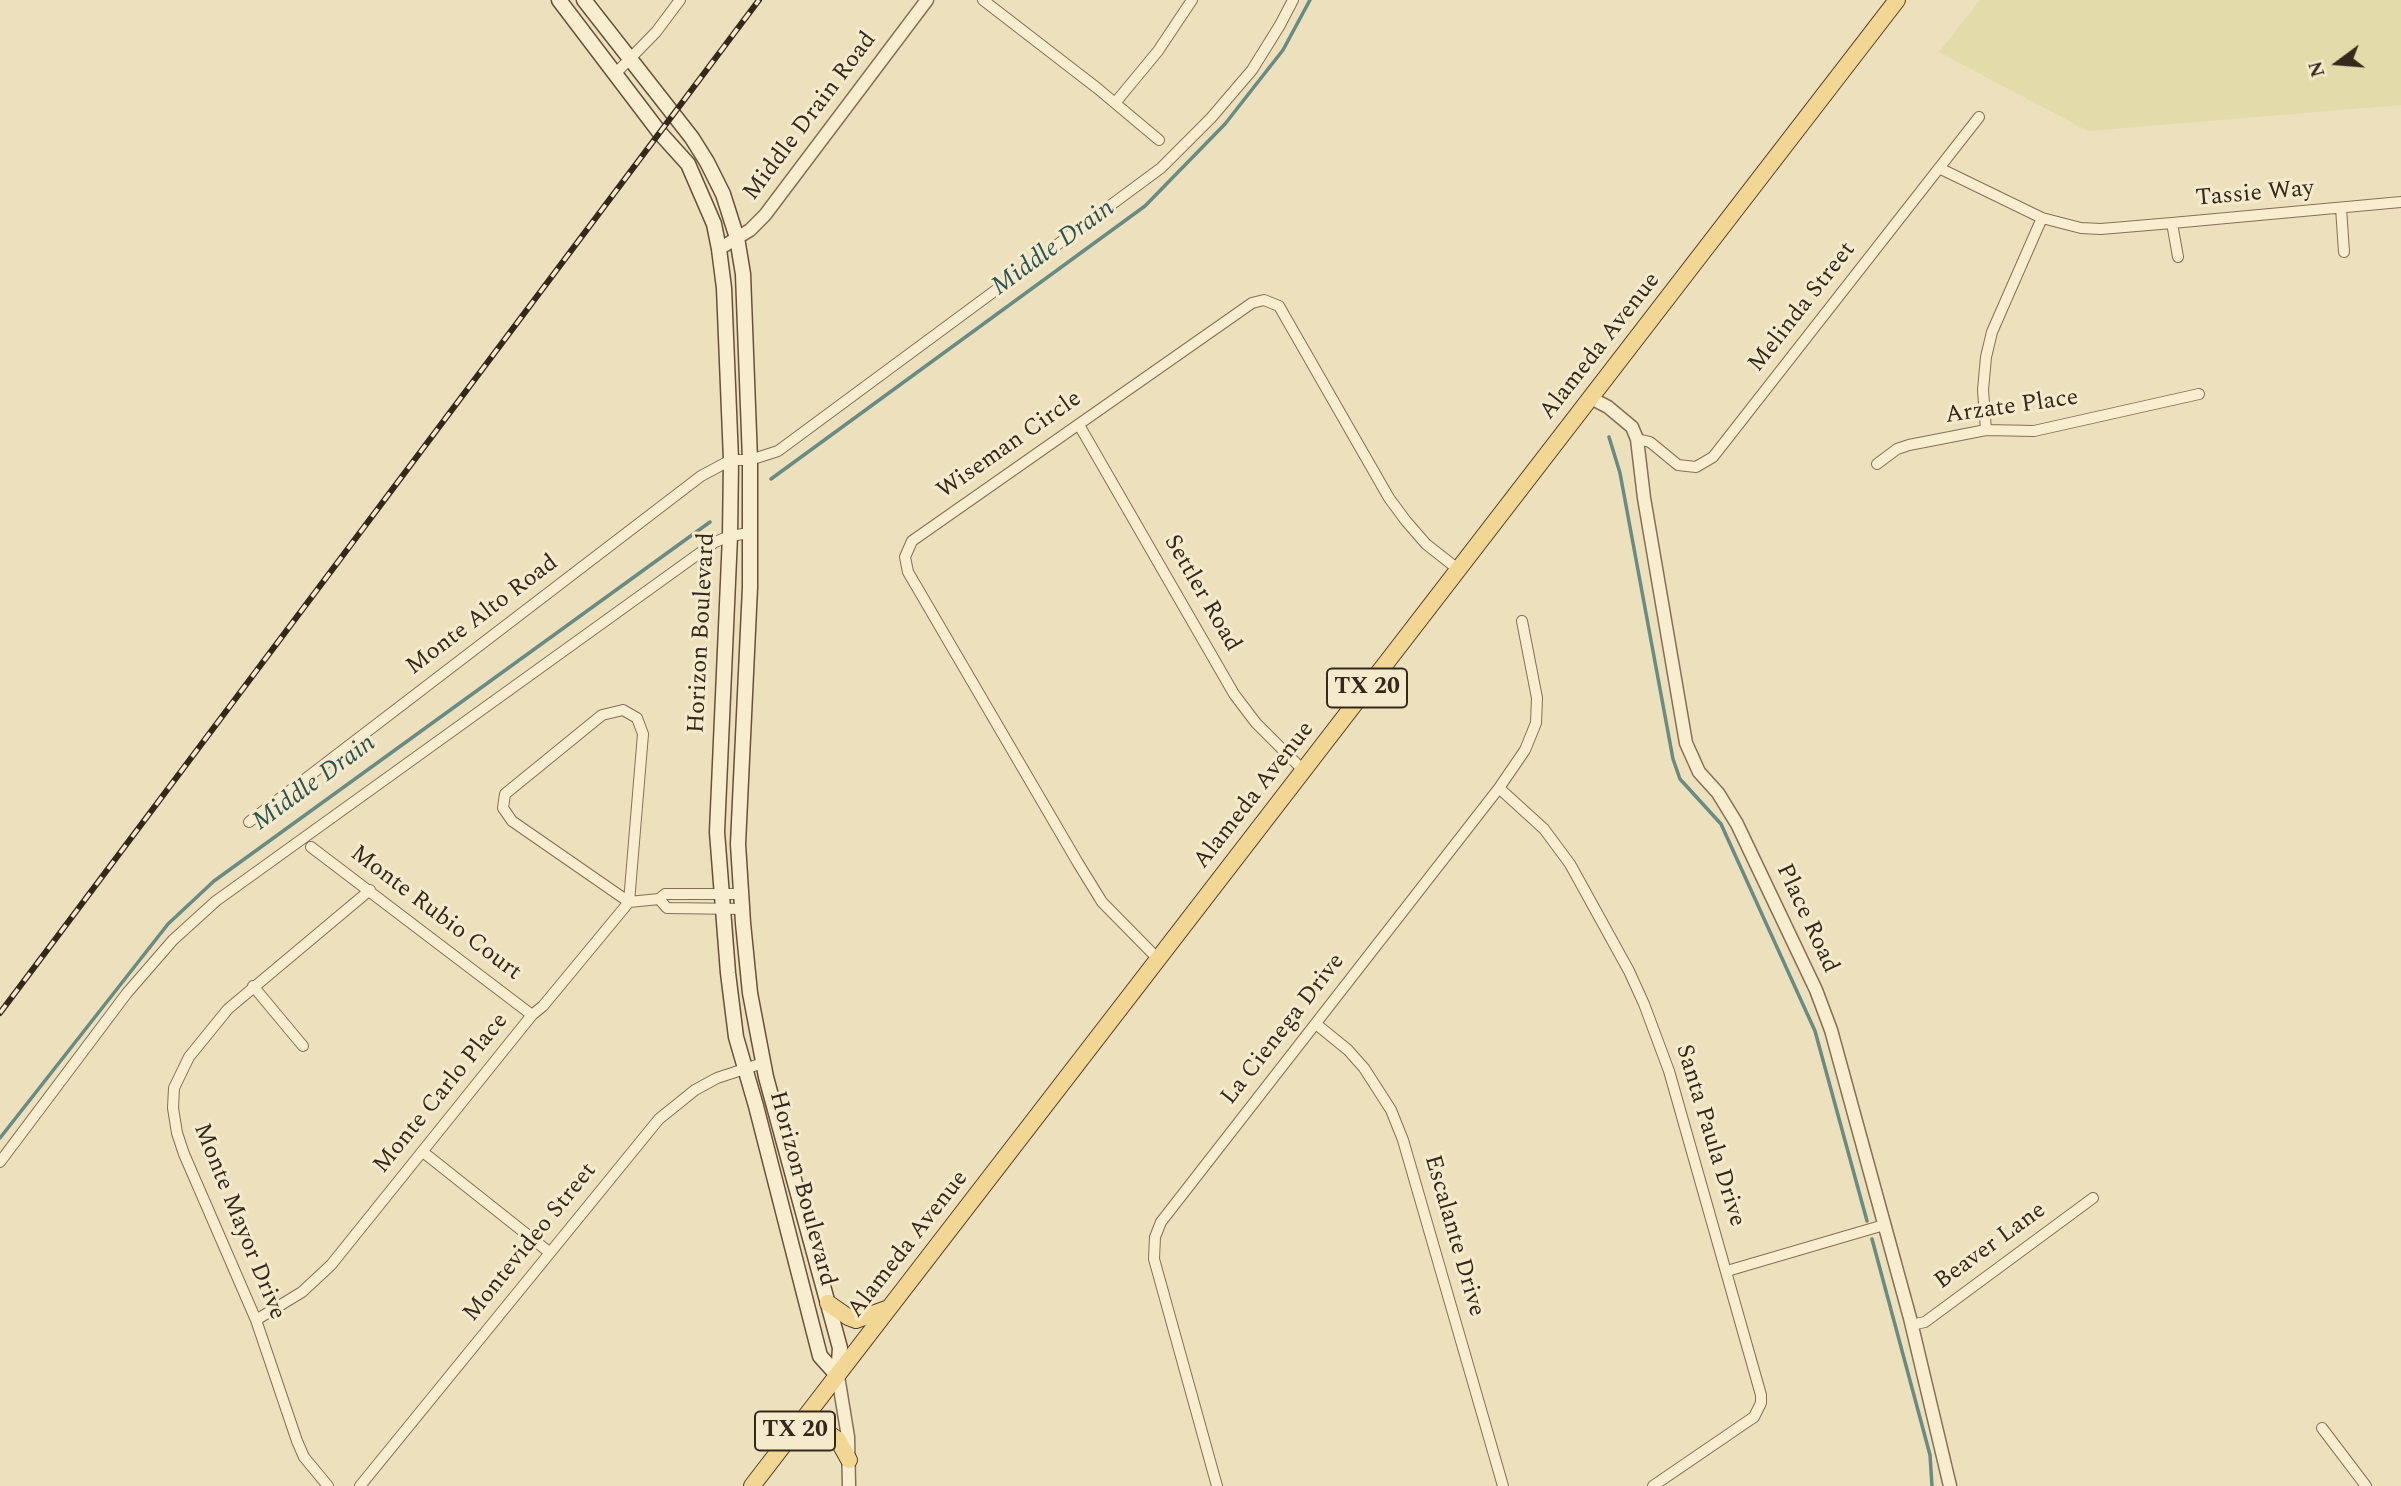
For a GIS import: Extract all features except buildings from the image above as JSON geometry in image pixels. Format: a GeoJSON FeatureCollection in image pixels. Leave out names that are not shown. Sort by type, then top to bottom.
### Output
{"type":"FeatureCollection","features":[{"type":"Feature","properties":{"kind":"main road","name":"Horizon Boulevard"},"geometry":{"type":"LineString","coordinates":[[559,0],[660,133],[688,164],[714,224],[724,288],[731,460],[717,832],[722,910],[736,1037],[820,1356],[838,1376]]}},
{"type":"Feature","properties":{"kind":"main road","name":"Horizon Boulevard"},"geometry":{"type":"LineString","coordinates":[[584,0],[708,162],[723,194],[737,238],[743,274],[750,460],[750,587],[738,844],[750,993],[763,1063],[840,1348],[838,1376]]}},
{"type":"Feature","properties":{"kind":"main road","name":"Alameda Avenue"},"geometry":{"type":"LineString","coordinates":[[752,1486],[1897,0]]}},
{"type":"Feature","properties":{"kind":"main road"},"geometry":{"type":"LineString","coordinates":[[828,1303],[856,1320],[891,1307]]}},
{"type":"Feature","properties":{"kind":"main road"},"geometry":{"type":"LineString","coordinates":[[790,1437],[829,1434],[838,1440],[849,1460]]}},
{"type":"Feature","properties":{"kind":"street"},"geometry":{"type":"LineString","coordinates":[[616,73],[656,32],[680,0]]}},
{"type":"Feature","properties":{"kind":"street","name":"Middle Drain Road"},"geometry":{"type":"LineString","coordinates":[[719,249],[750,230],[765,215],[927,0]]}},
{"type":"Feature","properties":{"kind":"street"},"geometry":{"type":"LineString","coordinates":[[983,0],[1159,139]]}},
{"type":"Feature","properties":{"kind":"street"},"geometry":{"type":"LineString","coordinates":[[1115,103],[1158,51],[1192,0]]}},
{"type":"Feature","properties":{"kind":"street"},"geometry":{"type":"LineString","coordinates":[[750,460],[778,451],[803,434],[1160,167],[1211,118],[1252,69],[1280,26],[1293,0]]}},
{"type":"Feature","properties":{"kind":"street","name":"Melinda Street"},"geometry":{"type":"LineString","coordinates":[[1637,439],[1650,442],[1678,465],[1696,467],[1713,457],[1979,117]]}},
{"type":"Feature","properties":{"kind":"street","name":"Tassie Way"},"geometry":{"type":"LineString","coordinates":[[1939,169],[2042,218],[2061,225],[2091,229],[2401,202]]}},
{"type":"Feature","properties":{"kind":"street","name":"Tassie Way"},"geometry":{"type":"LineString","coordinates":[[2342,208],[2344,252]]}},
{"type":"Feature","properties":{"kind":"street"},"geometry":{"type":"LineString","coordinates":[[1986,430],[1983,390],[1992,332],[2042,218]]}},
{"type":"Feature","properties":{"kind":"street","name":"Tassie Way"},"geometry":{"type":"LineString","coordinates":[[2172,223],[2178,257]]}},
{"type":"Feature","properties":{"kind":"street","name":"Wiseman Circle"},"geometry":{"type":"LineString","coordinates":[[1158,959],[1102,902],[906,565],[908,548],[912,541],[1258,301],[1272,302],[1279,306],[1389,498],[1426,544],[1459,570]]}},
{"type":"Feature","properties":{"kind":"street","name":"Arzate Place"},"geometry":{"type":"LineString","coordinates":[[1877,464],[1896,449],[1909,445],[1986,430],[2034,431],[2199,394]]}},
{"type":"Feature","properties":{"kind":"street"},"geometry":{"type":"LineString","coordinates":[[1591,398],[1608,407],[1632,427],[1637,439]]}},
{"type":"Feature","properties":{"kind":"street","name":"Settler Road"},"geometry":{"type":"LineString","coordinates":[[1079,425],[1234,694],[1256,723],[1303,770]]}},
{"type":"Feature","properties":{"kind":"street","name":"Place Road"},"geometry":{"type":"LineString","coordinates":[[1637,439],[1644,498],[1686,743],[1699,772],[1718,793],[1737,824],[1816,990],[1831,1030],[1911,1325],[1950,1486]]}},
{"type":"Feature","properties":{"kind":"street","name":"Monte Alto Road"},"geometry":{"type":"LineString","coordinates":[[249,822],[701,476],[731,460],[750,460]]}},
{"type":"Feature","properties":{"kind":"street"},"geometry":{"type":"LineString","coordinates":[[0,1162],[127,993],[173,940],[216,901],[715,542],[750,533]]}},
{"type":"Feature","properties":{"kind":"street","name":"La Cienega Drive"},"geometry":{"type":"LineString","coordinates":[[1217,1486],[1154,1259],[1155,1237],[1161,1222],[1499,788],[1525,750],[1536,723],[1538,698],[1522,621]]}},
{"type":"Feature","properties":{"kind":"street"},"geometry":{"type":"LineString","coordinates":[[629,902],[643,734],[637,718],[623,710],[602,715],[505,794],[503,808],[512,821],[629,902],[659,899],[665,894],[721,894],[742,902]]}},
{"type":"Feature","properties":{"kind":"street","name":"Santa Paula Drive"},"geometry":{"type":"LineString","coordinates":[[1499,788],[1529,814],[1560,849],[1629,971],[1644,1004],[1669,1071],[1761,1395],[1761,1403],[1754,1417],[1653,1486]]}},
{"type":"Feature","properties":{"kind":"street","name":"Monte Rubio Court"},"geometry":{"type":"LineString","coordinates":[[311,846],[533,1014]]}},
{"type":"Feature","properties":{"kind":"street","name":"Monte Mayor Drive"},"geometry":{"type":"LineString","coordinates":[[328,1486],[304,1457],[297,1441],[256,1320],[184,1154],[173,1108],[174,1088],[189,1057],[228,1009],[370,890]]}},
{"type":"Feature","properties":{"kind":"street"},"geometry":{"type":"LineString","coordinates":[[659,899],[667,908],[722,910],[742,902]]}},
{"type":"Feature","properties":{"kind":"street","name":"Monte Carlo Place"},"geometry":{"type":"LineString","coordinates":[[256,1320],[315,1282],[331,1265],[533,1014],[543,1006],[629,902]]}},
{"type":"Feature","properties":{"kind":"street"},"geometry":{"type":"LineString","coordinates":[[253,986],[303,1046]]}},
{"type":"Feature","properties":{"kind":"street","name":"Escalante Drive"},"geometry":{"type":"LineString","coordinates":[[1316,1024],[1348,1050],[1364,1068],[1391,1110],[1503,1486]]}},
{"type":"Feature","properties":{"kind":"street","name":"Montevideo Street"},"geometry":{"type":"LineString","coordinates":[[360,1486],[659,1119],[695,1090],[717,1078],[763,1063]]}},
{"type":"Feature","properties":{"kind":"street"},"geometry":{"type":"LineString","coordinates":[[423,1152],[550,1252]]}},
{"type":"Feature","properties":{"kind":"street","name":"Beaver Lane"},"geometry":{"type":"LineString","coordinates":[[1911,1325],[1925,1322],[2093,1198]]}},
{"type":"Feature","properties":{"kind":"street"},"geometry":{"type":"LineString","coordinates":[[1727,1271],[1884,1225]]}},
{"type":"Feature","properties":{"kind":"street"},"geometry":{"type":"LineString","coordinates":[[838,1376],[849,1460],[849,1486]]}},
{"type":"Feature","properties":{"kind":"street"},"geometry":{"type":"LineString","coordinates":[[2322,1428],[2366,1486]]}},
{"type":"Feature","properties":{"kind":"shaded area"},"geometry":{"type":"Polygon","coordinates":[[[1980,0],[2401,0],[2401,105],[2088,131],[1939,52],[1980,0]]]}},
{"type":"Feature","properties":{"kind":"waterway","name":"Middle Drain"},"geometry":{"type":"LineString","coordinates":[[771,479],[1145,206],[1225,124],[1283,50],[1310,0]]}},
{"type":"Feature","properties":{"kind":"waterway"},"geometry":{"type":"LineString","coordinates":[[1609,437],[1620,473],[1673,759],[1680,779],[1721,824],[1815,1031],[1867,1221]]}},
{"type":"Feature","properties":{"kind":"waterway","name":"Middle Drain"},"geometry":{"type":"LineString","coordinates":[[0,1138],[168,924],[214,881],[710,522]]}},
{"type":"Feature","properties":{"kind":"waterway"},"geometry":{"type":"LineString","coordinates":[[1872,1239],[1930,1455],[1932,1486]]}},
{"type":"Feature","properties":{"kind":"railway"},"geometry":{"type":"LineString","coordinates":[[0,1013],[759,0]]}}]}
